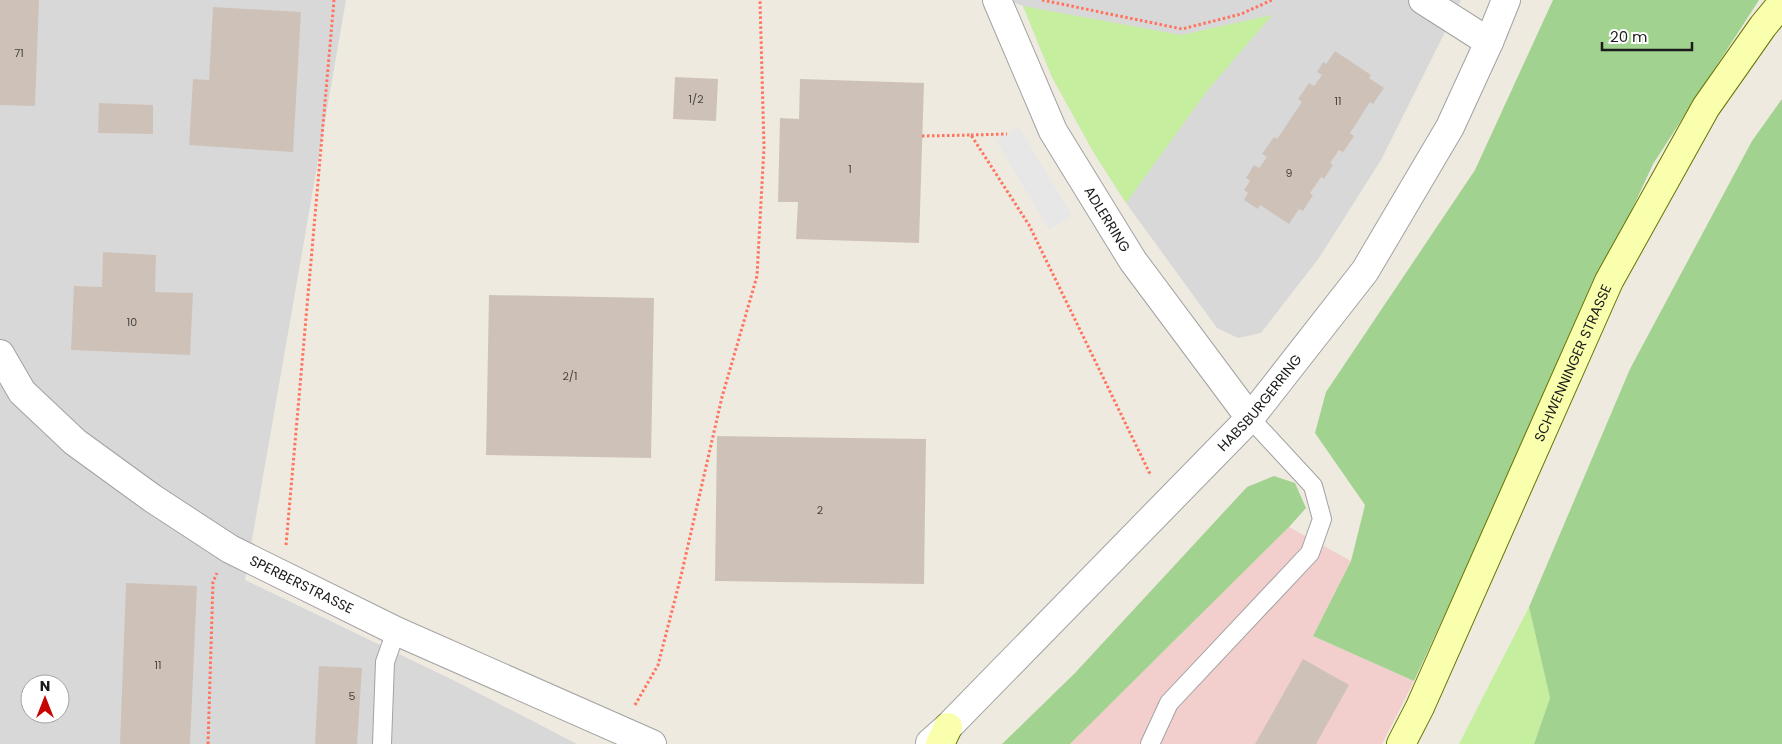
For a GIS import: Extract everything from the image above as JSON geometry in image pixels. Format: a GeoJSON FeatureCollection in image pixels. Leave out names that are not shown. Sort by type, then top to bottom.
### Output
{"type":"FeatureCollection","features":[{"type":"Feature","properties":{"kind":"main road","name":"SCHWENNINGER STRASSE"},"geometry":{"type":"LineString","coordinates":[[1401,744],[1420,707],[1609,281],[1706,107],[1763,26],[1782,3]]}},
{"type":"Feature","properties":{"kind":"street","name":"ADLERRING"},"geometry":{"type":"LineString","coordinates":[[997,0],[1053,130],[1133,261],[1250,418]]}},
{"type":"Feature","properties":{"kind":"street"},"geometry":{"type":"LineString","coordinates":[[1423,0],[1489,42]]}},
{"type":"Feature","properties":{"kind":"street","name":"HABSBURGERRING"},"geometry":{"type":"LineString","coordinates":[[939,738],[1250,418],[1365,271],[1450,126],[1489,42],[1506,0]]}},
{"type":"Feature","properties":{"kind":"street","name":"SPERBERSTRASSE"},"geometry":{"type":"LineString","coordinates":[[0,354],[22,392],[75,442],[152,498],[230,549],[396,631],[644,742]]}},
{"type":"Feature","properties":{"kind":"lane"},"geometry":{"type":"LineString","coordinates":[[1150,744],[1169,703],[1310,553],[1322,519],[1313,486],[1250,418]]}},
{"type":"Feature","properties":{"kind":"lane"},"geometry":{"type":"LineString","coordinates":[[382,744],[385,662],[396,631]]}},
{"type":"Feature","properties":{"kind":"path"},"geometry":{"type":"LineString","coordinates":[[283,575],[334,0]]}},
{"type":"Feature","properties":{"kind":"path"},"geometry":{"type":"LineString","coordinates":[[635,705],[658,665],[681,576],[722,396],[757,276],[764,146],[760,0]]}},
{"type":"Feature","properties":{"kind":"path"},"geometry":{"type":"LineString","coordinates":[[1042,0],[1182,29],[1241,14],[1272,0]]}},
{"type":"Feature","properties":{"kind":"path"},"geometry":{"type":"LineString","coordinates":[[922,136],[1007,134]]}},
{"type":"Feature","properties":{"kind":"path"},"geometry":{"type":"LineString","coordinates":[[971,135],[1029,225],[1151,476]]}},
{"type":"Feature","properties":{"kind":"path"},"geometry":{"type":"LineString","coordinates":[[208,744],[213,582],[230,549]]}},
{"type":"Feature","properties":{"kind":"shaded area"},"geometry":{"type":"Polygon","coordinates":[[[0,0],[346,0],[245,580],[457,682],[577,744],[0,744],[0,0]]]}},
{"type":"Feature","properties":{"kind":"shaded area"},"geometry":{"type":"Polygon","coordinates":[[[1008,0],[1461,0],[1381,160],[1319,258],[1261,333],[1238,338],[1217,328],[1126,203],[1094,153],[1052,77],[1023,6],[1008,0]]]}},
{"type":"Feature","properties":{"kind":"shaded area"},"geometry":{"type":"Polygon","coordinates":[[[1019,127],[1072,216],[1049,230],[996,140],[1019,127]]]}},
{"type":"Feature","properties":{"kind":"shaded area"},"geometry":{"type":"Polygon","coordinates":[[[1289,527],[1351,561],[1313,636],[1414,681],[1382,744],[1070,744],[1289,527]]]}},
{"type":"Feature","properties":{"kind":"green space"},"geometry":{"type":"Polygon","coordinates":[[[1553,0],[1759,0],[1653,164],[1414,681],[1313,636],[1351,561],[1365,505],[1315,433],[1326,392],[1475,170],[1553,0]]]}},
{"type":"Feature","properties":{"kind":"green space"},"geometry":{"type":"Polygon","coordinates":[[[1023,6],[1181,35],[1272,15],[1207,91],[1126,203],[1094,153],[1052,77],[1023,6]]]}},
{"type":"Feature","properties":{"kind":"green space"},"geometry":{"type":"Polygon","coordinates":[[[1782,99],[1782,744],[1534,744],[1550,698],[1529,607],[1630,369],[1752,141],[1782,99]]]}},
{"type":"Feature","properties":{"kind":"green space"},"geometry":{"type":"Polygon","coordinates":[[[1274,476],[1295,483],[1306,508],[1070,744],[1002,744],[1075,673],[1247,487],[1274,476]]]}},
{"type":"Feature","properties":{"kind":"green space"},"geometry":{"type":"Polygon","coordinates":[[[1529,607],[1550,698],[1534,744],[1459,744],[1529,607]]]}},
{"type":"Feature","properties":{"kind":"building"},"geometry":{"type":"Polygon","coordinates":[[[0,0],[39,0],[35,106],[0,105],[0,0]]]}},
{"type":"Feature","properties":{"kind":"building"},"geometry":{"type":"Polygon","coordinates":[[[213,7],[301,12],[293,152],[189,145],[193,79],[209,80],[213,7]]]}},
{"type":"Feature","properties":{"kind":"building"},"geometry":{"type":"Polygon","coordinates":[[[1335,51],[1371,75],[1369,78],[1384,88],[1373,104],[1370,102],[1350,133],[1354,136],[1343,152],[1339,150],[1330,163],[1333,165],[1324,179],[1321,177],[1310,193],[1313,195],[1303,211],[1299,209],[1289,224],[1260,205],[1258,209],[1244,200],[1248,193],[1244,190],[1250,181],[1246,178],[1254,165],[1259,168],[1267,157],[1262,154],[1274,137],[1277,139],[1302,102],[1298,99],[1309,83],[1314,86],[1322,75],[1317,72],[1323,62],[1326,64],[1335,51]]]}},
{"type":"Feature","properties":{"kind":"building"},"geometry":{"type":"Polygon","coordinates":[[[675,77],[718,79],[716,121],[673,119],[675,77]]]}},
{"type":"Feature","properties":{"kind":"building"},"geometry":{"type":"Polygon","coordinates":[[[800,79],[924,83],[919,243],[796,239],[798,202],[778,202],[780,118],[799,119],[800,79]]]}},
{"type":"Feature","properties":{"kind":"building"},"geometry":{"type":"Polygon","coordinates":[[[99,103],[153,105],[153,134],[98,133],[99,103]]]}},
{"type":"Feature","properties":{"kind":"building"},"geometry":{"type":"Polygon","coordinates":[[[103,252],[156,255],[155,292],[193,293],[190,355],[71,350],[74,286],[102,287],[103,252]]]}},
{"type":"Feature","properties":{"kind":"building"},"geometry":{"type":"Polygon","coordinates":[[[489,295],[654,298],[651,458],[486,455],[489,295]]]}},
{"type":"Feature","properties":{"kind":"building"},"geometry":{"type":"Polygon","coordinates":[[[717,436],[926,439],[924,584],[715,581],[717,436]]]}},
{"type":"Feature","properties":{"kind":"building"},"geometry":{"type":"Polygon","coordinates":[[[126,583],[197,586],[190,744],[120,744],[126,583]]]}},
{"type":"Feature","properties":{"kind":"building"},"geometry":{"type":"Polygon","coordinates":[[[1303,659],[1349,685],[1316,744],[1255,744],[1303,659]]]}},
{"type":"Feature","properties":{"kind":"building"},"geometry":{"type":"Polygon","coordinates":[[[319,666],[362,668],[357,744],[315,744],[319,666]]]}}]}
